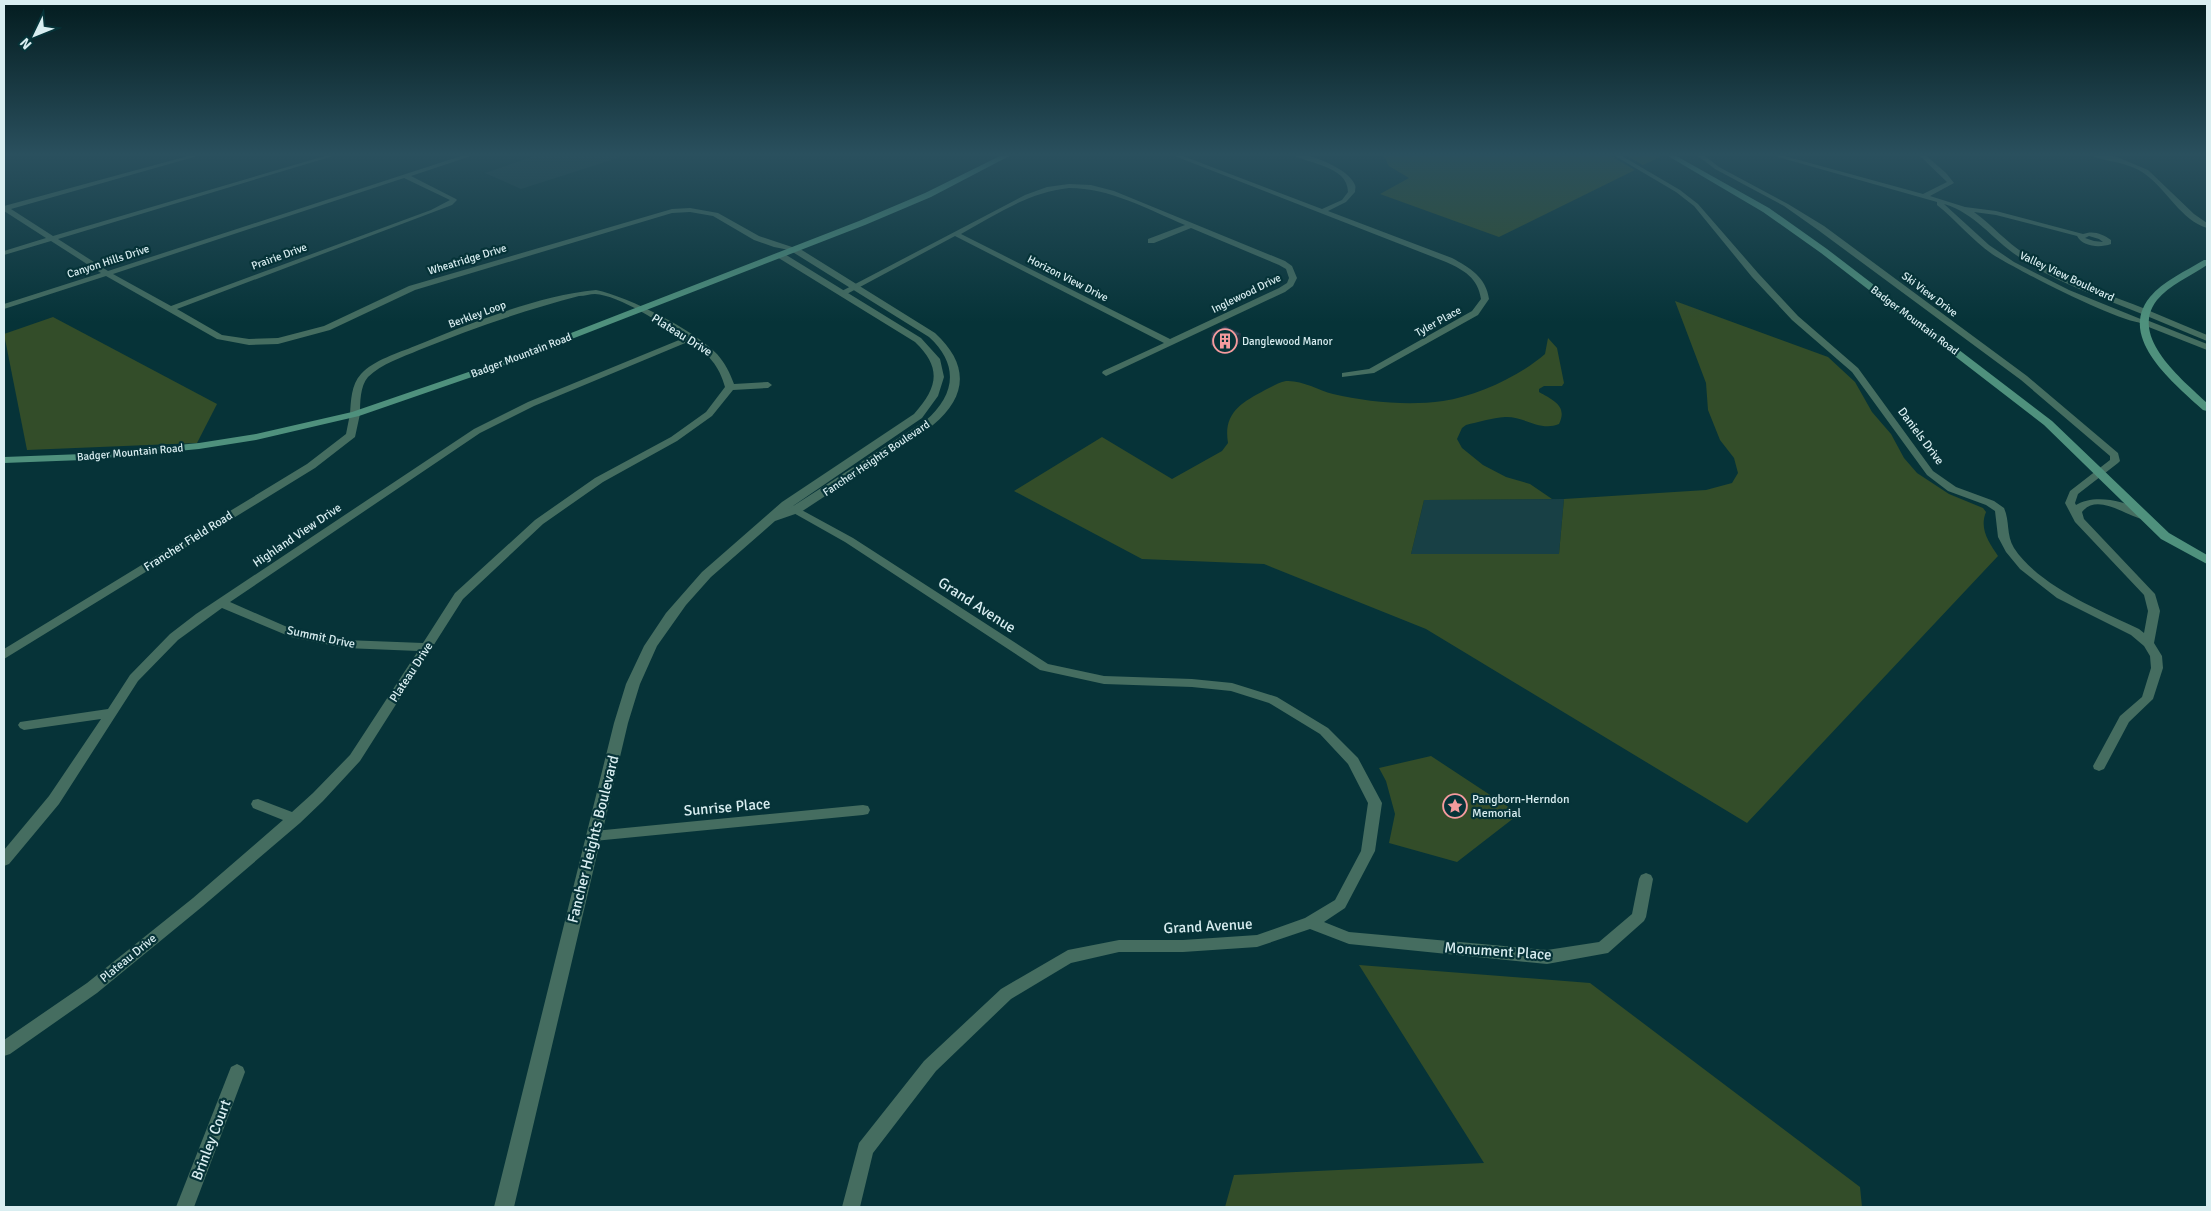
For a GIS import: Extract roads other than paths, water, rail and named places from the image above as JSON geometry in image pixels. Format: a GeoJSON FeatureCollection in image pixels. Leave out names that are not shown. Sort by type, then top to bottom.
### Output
{"type":"FeatureCollection","features":[{"type":"Feature","properties":{"kind":"main road","name":"Badger Mountain Road"},"geometry":{"type":"LineString","coordinates":[[4,460],[83,457],[199,446],[256,437],[355,414],[490,368],[794,250],[893,210]]}},
{"type":"Feature","properties":{"kind":"main road","name":"Badger Mountain Road"},"geometry":{"type":"LineString","coordinates":[[1765,210],[1824,251],[2032,410],[2142,516],[2171,540],[2207,560]]}},
{"type":"Feature","properties":{"kind":"main road"},"geometry":{"type":"LineString","coordinates":[[2207,262],[2157,295],[2145,312],[2144,322],[2146,338],[2155,354],[2170,372],[2207,408]]}},
{"type":"Feature","properties":{"kind":"street"},"geometry":{"type":"LineString","coordinates":[[6,210],[106,273]]}},
{"type":"Feature","properties":{"kind":"street"},"geometry":{"type":"LineString","coordinates":[[4,253],[154,210]]}},
{"type":"Feature","properties":{"kind":"street","name":"Canyon Hills Drive"},"geometry":{"type":"LineString","coordinates":[[4,307],[302,210]]}},
{"type":"Feature","properties":{"kind":"street","name":"Prairie Drive"},"geometry":{"type":"LineString","coordinates":[[170,309],[437,210]]}},
{"type":"Feature","properties":{"kind":"street","name":"Wheatridge Drive"},"geometry":{"type":"LineString","coordinates":[[106,273],[220,337],[240,342],[268,342],[298,337],[327,328],[412,288],[672,211],[690,210]]}},
{"type":"Feature","properties":{"kind":"street","name":"Wheatridge Drive"},"geometry":{"type":"LineString","coordinates":[[698,210],[720,215],[770,244],[794,250]]}},
{"type":"Feature","properties":{"kind":"street","name":"Inglewood Drive"},"geometry":{"type":"LineString","coordinates":[[842,293],[1002,210]]}},
{"type":"Feature","properties":{"kind":"street","name":"Inglewood Drive"},"geometry":{"type":"LineString","coordinates":[[1106,372],[1282,290],[1290,284],[1293,278],[1289,268],[1282,263],[1154,210]]}},
{"type":"Feature","properties":{"kind":"street","name":"Tyler Place"},"geometry":{"type":"LineString","coordinates":[[1318,210],[1449,260],[1471,272],[1484,286],[1485,292],[1483,304],[1475,314],[1371,371],[1345,375]]}},
{"type":"Feature","properties":{"kind":"street","name":"Daniels Drive"},"geometry":{"type":"LineString","coordinates":[[1700,210],[1755,275],[1790,312],[1855,370],[1930,473],[1952,489],[1990,503],[2000,510],[2003,537],[2010,550],[2024,567],[2061,595],[2135,632],[2148,643]]}},
{"type":"Feature","properties":{"kind":"street","name":"Ski View Drive"},"geometry":{"type":"LineString","coordinates":[[1793,210],[1821,228],[2064,409],[2115,455],[2115,461],[2100,475]]}},
{"type":"Feature","properties":{"kind":"street","name":"Valley View Boulevard"},"geometry":{"type":"LineString","coordinates":[[1947,210],[1992,250],[2018,266],[2073,294],[2207,347]]}},
{"type":"Feature","properties":{"kind":"street","name":"Valley View Boulevard"},"geometry":{"type":"LineString","coordinates":[[1965,210],[2005,245],[2025,257],[2084,287],[2207,338]]}},
{"type":"Feature","properties":{"kind":"street"},"geometry":{"type":"LineString","coordinates":[[1968,210],[1996,213],[2080,235]]}},
{"type":"Feature","properties":{"kind":"street"},"geometry":{"type":"LineString","coordinates":[[2184,210],[2192,218],[2207,226]]}},
{"type":"Feature","properties":{"kind":"street"},"geometry":{"type":"LineString","coordinates":[[1152,241],[1192,225]]}},
{"type":"Feature","properties":{"kind":"street","name":"Horizon View Drive"},"geometry":{"type":"LineString","coordinates":[[956,234],[1169,342]]}},
{"type":"Feature","properties":{"kind":"street","name":"Wheatridge Drive"},"geometry":{"type":"LineString","coordinates":[[770,244],[780,255]]}},
{"type":"Feature","properties":{"kind":"street","name":"Fancher Heights Boulevard"},"geometry":{"type":"LineString","coordinates":[[504,1207],[621,723],[634,680],[652,645],[675,610],[696,585],[721,561],[772,519],[929,423],[940,413],[954,388],[956,376],[954,364],[943,346],[932,335],[794,250]]}},
{"type":"Feature","properties":{"kind":"street","name":"Fancher Heights Boulevard"},"geometry":{"type":"LineString","coordinates":[[780,255],[904,330],[926,346],[938,365],[940,373],[939,383],[929,404],[918,416],[792,507]]}},
{"type":"Feature","properties":{"kind":"street","name":"Berkley Loop"},"geometry":{"type":"LineString","coordinates":[[355,414],[358,391],[362,380],[374,368],[431,343],[477,326],[561,297],[583,292],[612,295],[640,309]]}},
{"type":"Feature","properties":{"kind":"street","name":"Plateau Drive"},"geometry":{"type":"LineString","coordinates":[[4,1049],[92,988],[198,902],[318,797],[355,758],[460,596],[539,522],[599,480],[674,439],[709,414],[730,387],[724,369],[715,356],[691,338],[640,309]]}},
{"type":"Feature","properties":{"kind":"street","name":"Highland View Drive"},"geometry":{"type":"LineString","coordinates":[[4,860],[54,800],[94,743],[111,712],[134,678],[174,637],[221,603],[477,431],[531,404],[691,338]]}},
{"type":"Feature","properties":{"kind":"street"},"geometry":{"type":"LineString","coordinates":[[730,387],[768,385]]}},
{"type":"Feature","properties":{"kind":"street","name":"Francher Field Road"},"geometry":{"type":"LineString","coordinates":[[4,655],[318,461],[351,435],[355,414]]}},
{"type":"Feature","properties":{"kind":"street"},"geometry":{"type":"LineString","coordinates":[[2099,766],[2124,719],[2147,699],[2157,664],[2156,656],[2148,643],[2154,611],[2149,594],[2079,520],[2071,508],[2070,500],[2074,493],[2100,475]]}},
{"type":"Feature","properties":{"kind":"street","name":"Badger Mountain Road"},"geometry":{"type":"LineString","coordinates":[[2079,520],[2077,512],[2079,508],[2088,503],[2112,504],[2142,516]]}},
{"type":"Feature","properties":{"kind":"street","name":"Grand Avenue"},"geometry":{"type":"LineString","coordinates":[[792,507],[849,540],[1044,667],[1104,680],[1232,686],[1273,700],[1324,731],[1353,761],[1375,803],[1368,851],[1340,904],[1310,922],[1257,941],[1183,946],[1119,946],[1068,957],[1006,994],[930,1066],[865,1149],[851,1207]]}},
{"type":"Feature","properties":{"kind":"street","name":"Summit Drive"},"geometry":{"type":"LineString","coordinates":[[221,603],[291,633],[336,643],[427,647]]}},
{"type":"Feature","properties":{"kind":"street"},"geometry":{"type":"LineString","coordinates":[[24,725],[111,712]]}},
{"type":"Feature","properties":{"kind":"street"},"geometry":{"type":"LineString","coordinates":[[258,804],[294,819]]}},
{"type":"Feature","properties":{"kind":"street","name":"Sunrise Place"},"geometry":{"type":"LineString","coordinates":[[594,836],[863,810]]}},
{"type":"Feature","properties":{"kind":"street","name":"Monument Place"},"geometry":{"type":"LineString","coordinates":[[1310,922],[1349,938],[1547,957],[1603,948],[1639,917],[1646,879]]}},
{"type":"Feature","properties":{"kind":"street","name":"Brinley Court"},"geometry":{"type":"LineString","coordinates":[[186,1207],[237,1072]]}},
{"type":"Feature","properties":{"kind":"place","name":"Danglewood Manor"},"geometry":{"type":"Point","coordinates":[1225,341]}},
{"type":"Feature","properties":{"kind":"place","name":"Pangborn-Herndon Memorial"},"geometry":{"type":"Point","coordinates":[1455,806]}}]}
